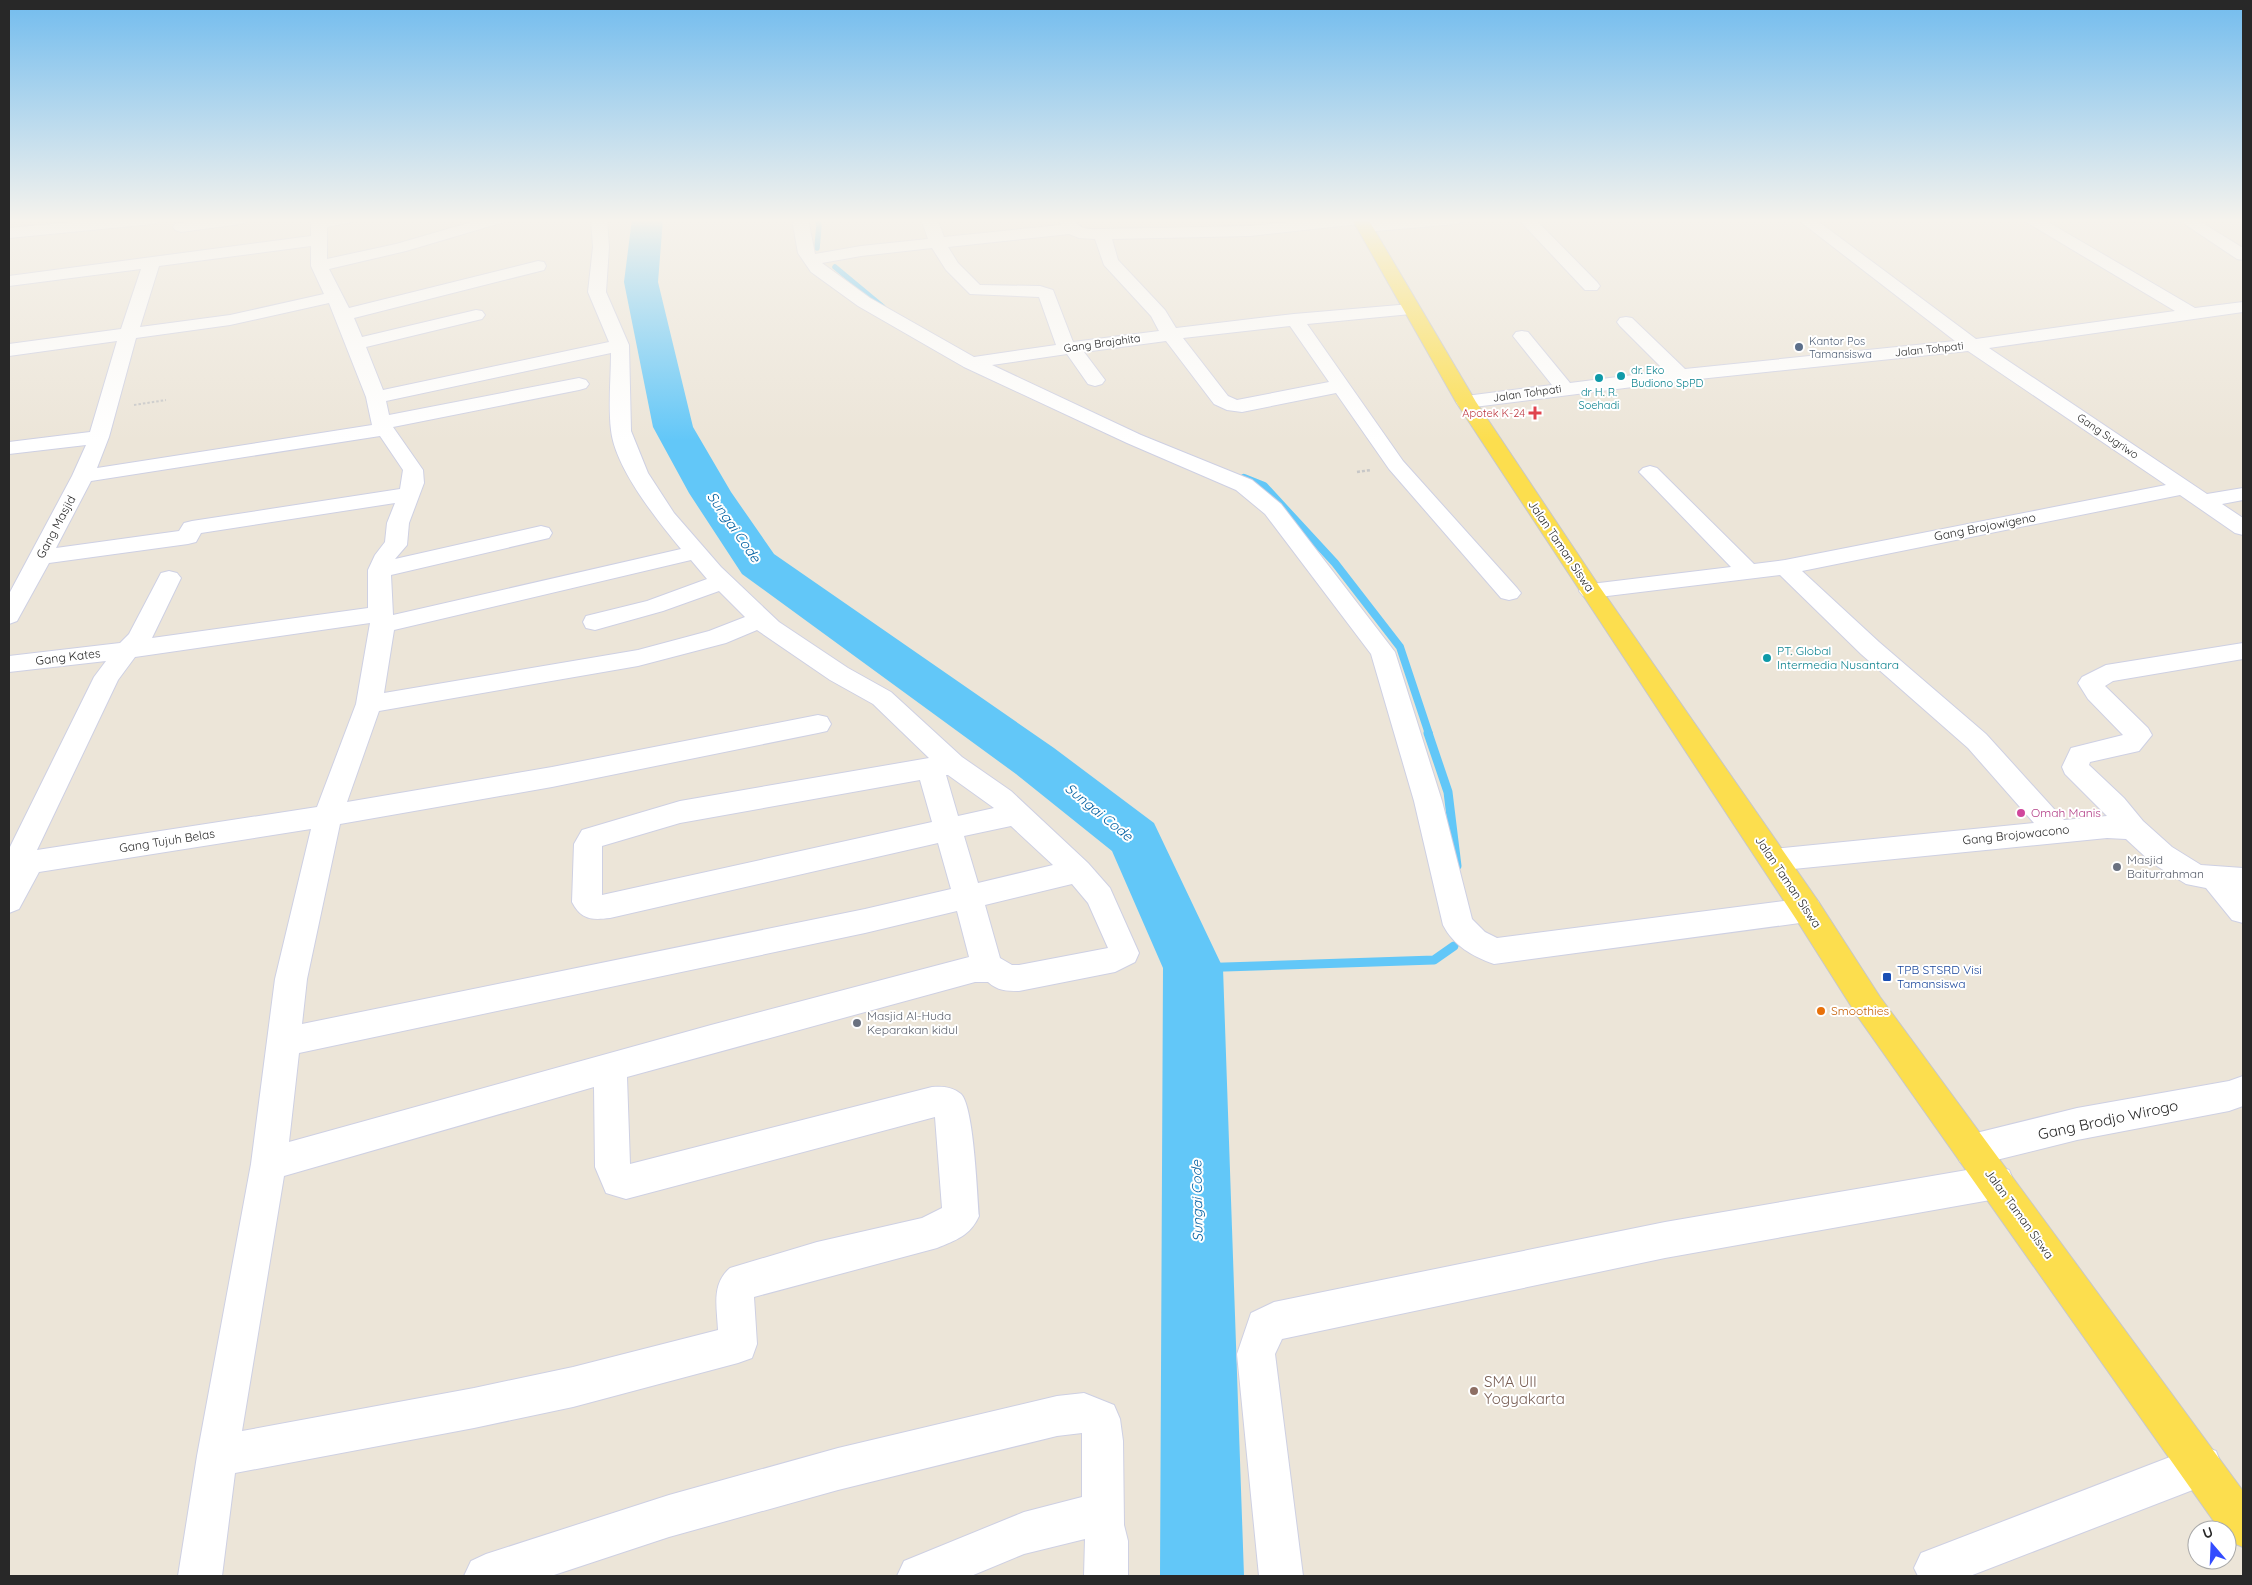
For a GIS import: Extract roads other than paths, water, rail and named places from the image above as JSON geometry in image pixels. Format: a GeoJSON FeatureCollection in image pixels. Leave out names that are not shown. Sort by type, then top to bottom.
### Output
{"type":"FeatureCollection","features":[{"type":"Feature","properties":{"kind":"main road","name":"Jalan Taman Siswa"},"geometry":{"type":"LineString","coordinates":[[1403,293],[1466,402],[1591,591],[1774,860],[1869,1006],[2243,1526]]}},
{"type":"Feature","properties":{"kind":"street","name":"Gang Masjid"},"geometry":{"type":"LineString","coordinates":[[9,616],[83,476],[99,437],[128,334],[145,293]]}},
{"type":"Feature","properties":{"kind":"street"},"geometry":{"type":"LineString","coordinates":[[200,1576],[217,1456],[269,1164],[292,979],[328,816],[369,704],[381,620],[380,570],[386,554],[396,545],[398,523],[413,483],[413,470],[380,417],[335,293]]}},
{"type":"Feature","properties":{"kind":"street"},"geometry":{"type":"LineString","coordinates":[[9,350],[339,306],[404,293]]}},
{"type":"Feature","properties":{"kind":"street"},"geometry":{"type":"LineString","coordinates":[[269,1164],[610,1067],[976,969],[995,969],[1005,978],[1019,978],[1120,957],[1124,950],[1100,896],[1078,870],[1016,814],[1002,798],[941,766],[882,698],[770,628],[696,552],[661,509],[637,473],[625,445],[620,421],[620,345],[597,293]]}},
{"type":"Feature","properties":{"kind":"street"},"geometry":{"type":"LineString","coordinates":[[852,293],[971,363],[1134,440],[1244,485],[1274,509],[1383,652],[1428,801],[1458,924],[1480,946],[1494,951],[1807,910]]}},
{"type":"Feature","properties":{"kind":"street"},"geometry":{"type":"LineString","coordinates":[[1045,293],[1048,294],[1069,348],[1095,380]]}},
{"type":"Feature","properties":{"kind":"street"},"geometry":{"type":"LineString","coordinates":[[1140,293],[1159,314],[1170,334],[1221,400],[1234,406],[1340,386]]}},
{"type":"Feature","properties":{"kind":"street","name":"Gang Sugriwo"},"geometry":{"type":"LineString","coordinates":[[1903,293],[1972,345],[2243,528]]}},
{"type":"Feature","properties":{"kind":"street"},"geometry":{"type":"LineString","coordinates":[[2157,293],[2192,314]]}},
{"type":"Feature","properties":{"kind":"street","name":"Jalan Tohpati"},"geometry":{"type":"LineString","coordinates":[[1466,402],[1564,388],[1972,345],[2243,307]]}},
{"type":"Feature","properties":{"kind":"street","name":"Gang Brajahita"},"geometry":{"type":"LineString","coordinates":[[971,363],[1170,334],[1294,319],[1412,308]]}},
{"type":"Feature","properties":{"kind":"street"},"geometry":{"type":"LineString","coordinates":[[354,344],[476,315]]}},
{"type":"Feature","properties":{"kind":"street"},"geometry":{"type":"LineString","coordinates":[[1294,319],[1396,465],[1509,593]]}},
{"type":"Feature","properties":{"kind":"street"},"geometry":{"type":"LineString","coordinates":[[1626,322],[1680,375]]}},
{"type":"Feature","properties":{"kind":"street"},"geometry":{"type":"LineString","coordinates":[[1522,336],[1564,388]]}},
{"type":"Feature","properties":{"kind":"street"},"geometry":{"type":"LineString","coordinates":[[380,417],[620,345]]}},
{"type":"Feature","properties":{"kind":"street"},"geometry":{"type":"LineString","coordinates":[[83,476],[380,417],[580,384]]}},
{"type":"Feature","properties":{"kind":"street"},"geometry":{"type":"LineString","coordinates":[[9,448],[99,437]]}},
{"type":"Feature","properties":{"kind":"street"},"geometry":{"type":"LineString","coordinates":[[1650,472],[1748,571]]}},
{"type":"Feature","properties":{"kind":"street","name":"Gang Brojowigeno"},"geometry":{"type":"LineString","coordinates":[[1591,591],[1785,567],[2185,488]]}},
{"type":"Feature","properties":{"kind":"street"},"geometry":{"type":"LineString","coordinates":[[40,557],[188,537],[192,528],[409,494]]}},
{"type":"Feature","properties":{"kind":"street"},"geometry":{"type":"LineString","coordinates":[[2203,501],[2243,494]]}},
{"type":"Feature","properties":{"kind":"street"},"geometry":{"type":"LineString","coordinates":[[380,570],[541,533]]}},
{"type":"Feature","properties":{"kind":"street","name":"Gang Kates"},"geometry":{"type":"LineString","coordinates":[[9,664],[381,620],[696,552]]}},
{"type":"Feature","properties":{"kind":"street"},"geometry":{"type":"LineString","coordinates":[[1785,567],[1870,648],[1977,740],[2056,830]]}},
{"type":"Feature","properties":{"kind":"street"},"geometry":{"type":"LineString","coordinates":[[9,901],[17,869],[107,677],[127,650],[139,639],[169,578]]}},
{"type":"Feature","properties":{"kind":"street"},"geometry":{"type":"LineString","coordinates":[[595,622],[655,606],[724,582]]}},
{"type":"Feature","properties":{"kind":"street"},"geometry":{"type":"LineString","coordinates":[[369,704],[638,658],[716,637],[762,618]]}},
{"type":"Feature","properties":{"kind":"street"},"geometry":{"type":"LineString","coordinates":[[2242,652],[2106,674],[2091,683],[2097,693],[2139,734],[2130,744],[2080,755],[2075,767],[2114,805],[2133,829],[2162,855],[2196,876],[2229,878],[2243,911]]}},
{"type":"Feature","properties":{"kind":"street","name":"Gang Tujuh Belas"},"geometry":{"type":"LineString","coordinates":[[17,869],[552,777],[818,724]]}},
{"type":"Feature","properties":{"kind":"street"},"geometry":{"type":"LineString","coordinates":[[941,766],[949,830],[982,945],[987,969]]}},
{"type":"Feature","properties":{"kind":"street"},"geometry":{"type":"LineString","coordinates":[[941,766],[680,812],[592,838],[588,844],[587,902],[593,908],[610,906],[1016,814]]}},
{"type":"Feature","properties":{"kind":"street","name":"Gang Brojowacono"},"geometry":{"type":"LineString","coordinates":[[1774,860],[2056,830],[2107,827],[2133,829]]}},
{"type":"Feature","properties":{"kind":"street"},"geometry":{"type":"LineString","coordinates":[[284,1042],[865,921],[967,895],[1078,870]]}},
{"type":"Feature","properties":{"kind":"street"},"geometry":{"type":"LineString","coordinates":[[217,1456],[537,1395],[738,1344],[735,1288],[743,1281],[927,1234],[952,1225],[961,1216],[952,1113],[950,1106],[944,1101],[932,1102],[626,1182],[619,1181],[613,1167],[610,1067]]}},
{"type":"Feature","properties":{"kind":"street","name":"Gang Brodjo Wirogo"},"geometry":{"type":"LineString","coordinates":[[1972,1150],[2077,1124],[2229,1096],[2243,1091]]}},
{"type":"Feature","properties":{"kind":"street"},"geometry":{"type":"LineString","coordinates":[[1281,1576],[1256,1354],[1265,1327],[1274,1321],[1665,1240],[1996,1182]]}},
{"type":"Feature","properties":{"kind":"street"},"geometry":{"type":"LineString","coordinates":[[486,1576],[669,1516],[838,1469],[1057,1416],[1084,1413],[1100,1418],[1103,1441],[1102,1525],[1107,1541],[1106,1576]]}},
{"type":"Feature","properties":{"kind":"street"},"geometry":{"type":"LineString","coordinates":[[1936,1568],[2201,1466]]}},
{"type":"Feature","properties":{"kind":"street"},"geometry":{"type":"LineString","coordinates":[[919,1576],[1024,1533],[1080,1518],[1093,1518],[1102,1525]]}},
{"type":"Feature","properties":{"kind":"waterway","name":"Sungai Code"},"geometry":{"type":"LineString","coordinates":[[643,293],[673,427],[710,493],[758,564],[1035,761],[1134,838],[1193,968],[1202,1576]]}},
{"type":"Feature","properties":{"kind":"waterway"},"geometry":{"type":"LineString","coordinates":[[866,293],[883,307]]}},
{"type":"Feature","properties":{"kind":"waterway"},"geometry":{"type":"LineString","coordinates":[[1244,478],[1264,486],[1335,563],[1400,647],[1429,734]]}},
{"type":"Feature","properties":{"kind":"waterway"},"geometry":{"type":"LineString","coordinates":[[1428,733],[1448,792],[1457,866]]}},
{"type":"Feature","properties":{"kind":"waterway"},"geometry":{"type":"LineString","coordinates":[[1193,968],[1434,960],[1454,946]]}},
{"type":"Feature","properties":{"kind":"place","name":"Kantor Pos Tamansiswa"},"geometry":{"type":"Point","coordinates":[1799,347]}},
{"type":"Feature","properties":{"kind":"place","name":"dr. Eko Budiono SpPD"},"geometry":{"type":"Point","coordinates":[1621,376]}},
{"type":"Feature","properties":{"kind":"place","name":"dr H. R. Soehadi"},"geometry":{"type":"Point","coordinates":[1599,378]}},
{"type":"Feature","properties":{"kind":"place","name":"Apotek K-24"},"geometry":{"type":"Point","coordinates":[1535,413]}},
{"type":"Feature","properties":{"kind":"place","name":"PT. Global Intermedia Nusantara"},"geometry":{"type":"Point","coordinates":[1767,658]}},
{"type":"Feature","properties":{"kind":"place","name":"Omah Manis"},"geometry":{"type":"Point","coordinates":[2021,813]}},
{"type":"Feature","properties":{"kind":"place","name":"Masjid Baiturrahman"},"geometry":{"type":"Point","coordinates":[2117,867]}},
{"type":"Feature","properties":{"kind":"place","name":"TPB STSRD Visi Tamansiswa"},"geometry":{"type":"Point","coordinates":[1887,977]}},
{"type":"Feature","properties":{"kind":"place","name":"Smoothies"},"geometry":{"type":"Point","coordinates":[1821,1011]}},
{"type":"Feature","properties":{"kind":"place","name":"Masjid Al-Huda Keparakan kidul"},"geometry":{"type":"Point","coordinates":[857,1023]}},
{"type":"Feature","properties":{"kind":"place","name":"SMA UII Yogyakarta"},"geometry":{"type":"Point","coordinates":[1474,1391]}}]}
